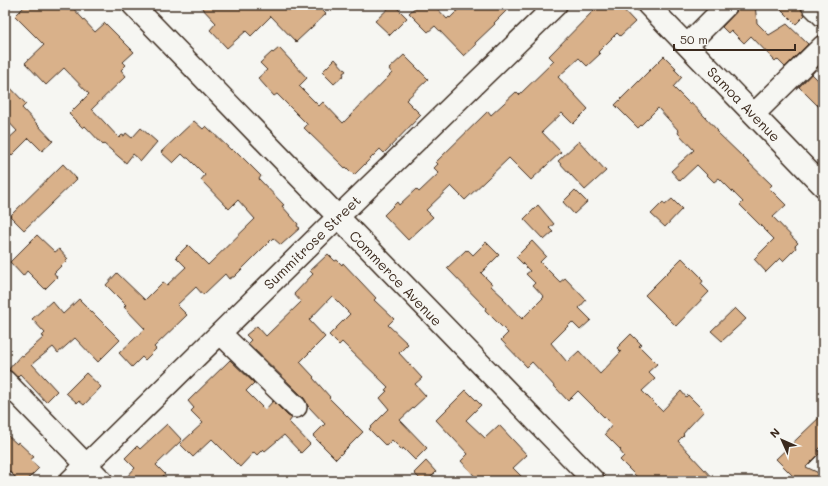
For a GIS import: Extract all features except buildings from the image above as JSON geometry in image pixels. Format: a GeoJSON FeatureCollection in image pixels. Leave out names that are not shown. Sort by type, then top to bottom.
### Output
{"type":"FeatureCollection","features":[{"type":"Feature","properties":{"kind":"street","name":"Commerce Avenue"},"geometry":{"type":"LineString","coordinates":[[133,5],[594,481]]}},
{"type":"Feature","properties":{"kind":"street","name":"Summitrose Street"},"geometry":{"type":"LineString","coordinates":[[70,481],[556,5]]}},
{"type":"Feature","properties":{"kind":"street","name":"Samoa Avenue"},"geometry":{"type":"LineString","coordinates":[[648,5],[823,186]]}},
{"type":"Feature","properties":{"kind":"street"},"geometry":{"type":"LineString","coordinates":[[687,45],[727,5]]}},
{"type":"Feature","properties":{"kind":"street"},"geometry":{"type":"LineString","coordinates":[[812,5],[823,16]]}},
{"type":"Feature","properties":{"kind":"street"},"geometry":{"type":"LineString","coordinates":[[754,114],[823,46]]}},
{"type":"Feature","properties":{"kind":"street"},"geometry":{"type":"LineString","coordinates":[[220,333],[296,407]]}},
{"type":"Feature","properties":{"kind":"street"},"geometry":{"type":"LineString","coordinates":[[5,381],[102,481]]}}]}
